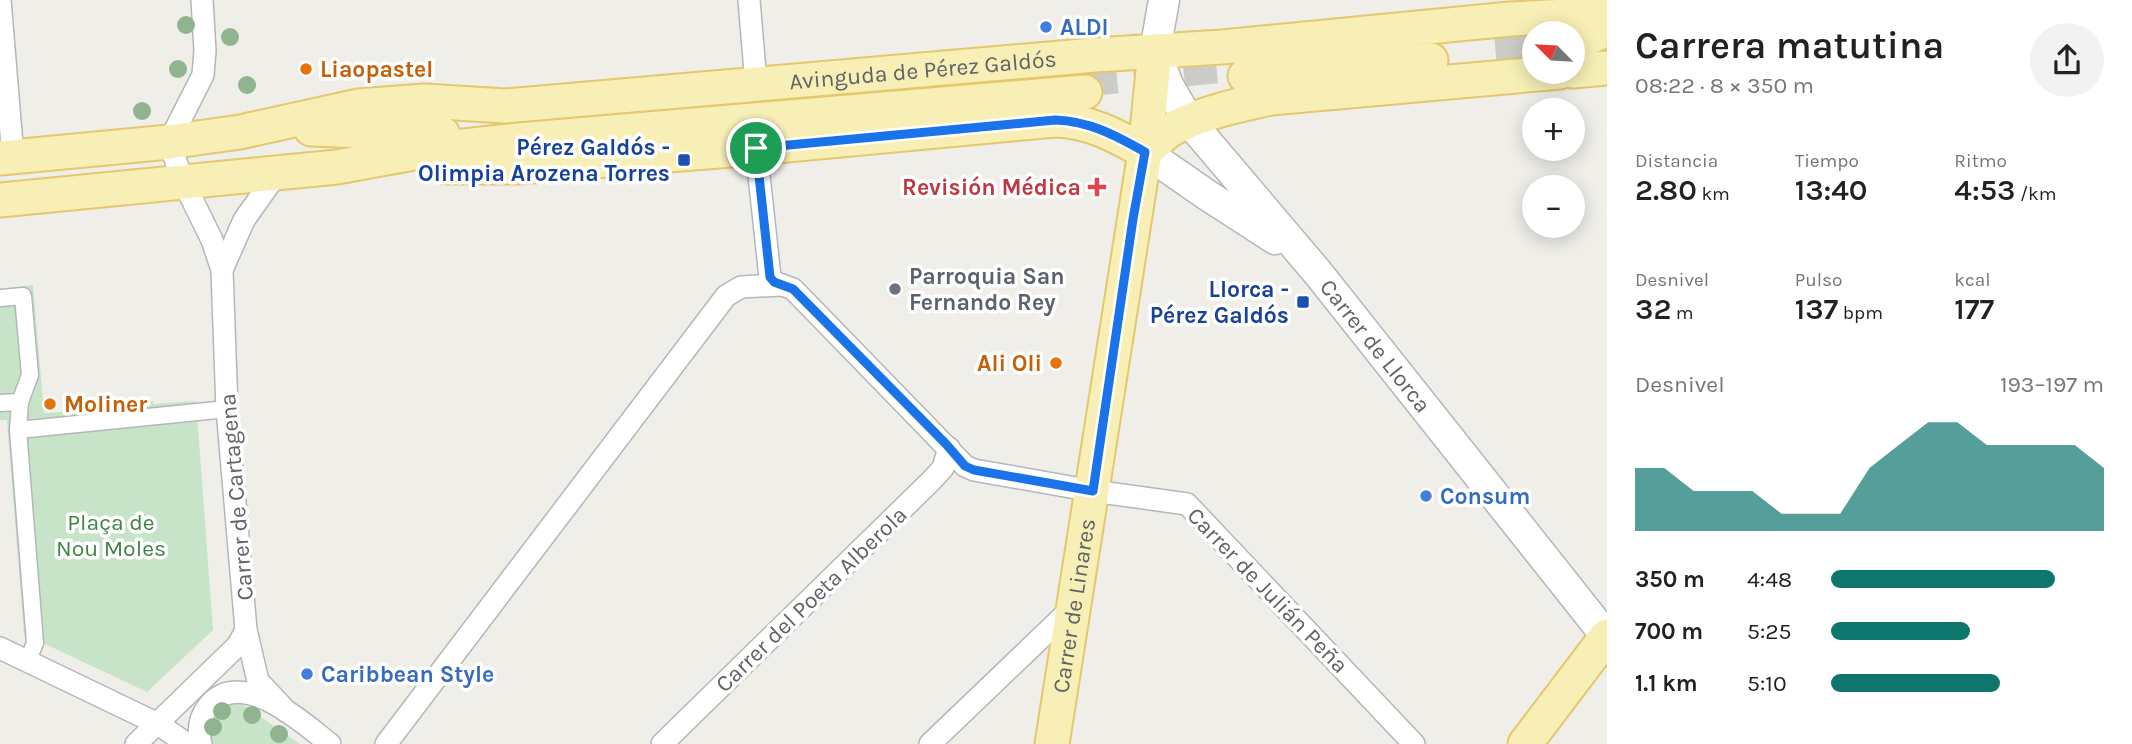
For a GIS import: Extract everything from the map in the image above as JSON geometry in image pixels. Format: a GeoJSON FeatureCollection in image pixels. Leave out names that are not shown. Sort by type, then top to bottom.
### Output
{"type":"FeatureCollection","features":[{"type":"Feature","properties":{"kind":"main road"},"geometry":{"type":"LineString","coordinates":[[1155,51],[1164,0]]}},
{"type":"Feature","properties":{"kind":"main road","name":"Avinguda de Pérez Galdós"},"geometry":{"type":"LineString","coordinates":[[1580,21],[1607,14]]}},
{"type":"Feature","properties":{"kind":"main road","name":"Avinguda de Pérez Galdós"},"geometry":{"type":"LineString","coordinates":[[6,157],[169,142],[240,132],[358,106],[425,101],[505,106],[1366,34],[1510,19],[1533,21]]}},
{"type":"Feature","properties":{"kind":"main road","name":"Avinguda de Pérez Galdós"},"geometry":{"type":"LineString","coordinates":[[1586,26],[1607,29]]}},
{"type":"Feature","properties":{"kind":"main road","name":"Carrer de Llorca"},"geometry":{"type":"LineString","coordinates":[[1155,51],[1168,85],[1189,121],[1318,273],[1607,636]]}},
{"type":"Feature","properties":{"kind":"main road","name":"Carrer de Linares"},"geometry":{"type":"LineString","coordinates":[[1052,744],[1145,152],[1155,51]]}},
{"type":"Feature","properties":{"kind":"main road"},"geometry":{"type":"LineString","coordinates":[[1318,273],[1261,229],[1145,152],[1168,132],[1189,121],[1238,105],[1522,62]]}},
{"type":"Feature","properties":{"kind":"main road"},"geometry":{"type":"LineString","coordinates":[[1244,70],[1522,62]]}},
{"type":"Feature","properties":{"kind":"main road"},"geometry":{"type":"LineString","coordinates":[[1586,70],[1607,68]]}},
{"type":"Feature","properties":{"kind":"main road","name":"Avinguda de Pérez Galdós"},"geometry":{"type":"LineString","coordinates":[[240,132],[314,129],[478,133],[1084,86],[518,140],[436,149],[337,167]]}},
{"type":"Feature","properties":{"kind":"main road","name":"Avinguda de Pérez Galdós"},"geometry":{"type":"LineString","coordinates":[[0,200],[337,167],[519,167],[1055,120],[1092,125],[1145,152]]}},
{"type":"Feature","properties":{"kind":"main road"},"geometry":{"type":"LineString","coordinates":[[1525,744],[1607,636]]}},
{"type":"Feature","properties":{"kind":"street"},"geometry":{"type":"LineString","coordinates":[[0,0],[6,157]]}},
{"type":"Feature","properties":{"kind":"street"},"geometry":{"type":"LineString","coordinates":[[202,0],[205,51],[203,75],[169,142],[183,181],[212,240],[222,270]]}},
{"type":"Feature","properties":{"kind":"street"},"geometry":{"type":"LineString","coordinates":[[749,0],[756,83]]}},
{"type":"Feature","properties":{"kind":"street"},"geometry":{"type":"LineString","coordinates":[[756,148],[769,271],[774,282],[781,285]]}},
{"type":"Feature","properties":{"kind":"street"},"geometry":{"type":"LineString","coordinates":[[222,270],[244,220],[278,172]]}},
{"type":"Feature","properties":{"kind":"street","name":"Carrer de Cartagena"},"geometry":{"type":"LineString","coordinates":[[222,270],[227,409],[246,630],[258,681],[286,711]]}},
{"type":"Feature","properties":{"kind":"street"},"geometry":{"type":"LineString","coordinates":[[386,744],[726,296],[741,287],[781,285]]}},
{"type":"Feature","properties":{"kind":"street","name":"Carrer de Julián Peña"},"geometry":{"type":"LineString","coordinates":[[781,285],[793,289],[969,468],[1093,491],[1187,504],[1414,744]]}},
{"type":"Feature","properties":{"kind":"street"},"geometry":{"type":"LineString","coordinates":[[0,298],[23,296],[30,375],[20,402],[18,430],[35,643],[27,662]]}},
{"type":"Feature","properties":{"kind":"street"},"geometry":{"type":"LineString","coordinates":[[0,403],[20,402]]}},
{"type":"Feature","properties":{"kind":"street"},"geometry":{"type":"LineString","coordinates":[[18,430],[227,409]]}},
{"type":"Feature","properties":{"kind":"street","name":"Carrer del Poeta Alberola"},"geometry":{"type":"LineString","coordinates":[[662,744],[932,480],[943,468],[949,448]]}},
{"type":"Feature","properties":{"kind":"street"},"geometry":{"type":"LineString","coordinates":[[930,744],[1074,606]]}},
{"type":"Feature","properties":{"kind":"street"},"geometry":{"type":"LineString","coordinates":[[136,744],[237,645],[246,630]]}},
{"type":"Feature","properties":{"kind":"street"},"geometry":{"type":"LineString","coordinates":[[0,648],[158,724],[187,744]]}},
{"type":"Feature","properties":{"kind":"street"},"geometry":{"type":"LineString","coordinates":[[201,744],[200,720],[214,700],[235,692],[258,696],[286,711],[330,744]]}},
{"type":"Feature","properties":{"kind":"green space","name":"Plaça de Nou Moles"},"geometry":{"type":"Polygon","coordinates":[[[33,285],[44,413],[76,411],[76,407],[153,401],[154,404],[196,401],[213,630],[147,692],[24,634],[7,420],[0,420],[0,289],[33,285]]]}},
{"type":"Feature","properties":{"kind":"green space"},"geometry":{"type":"Polygon","coordinates":[[[237,703],[300,744],[212,744],[209,741],[208,720],[222,705],[237,703]]]}},
{"type":"Feature","properties":{"kind":"tunnel"},"geometry":{"type":"LineString","coordinates":[[1495,43],[1522,41]]}},
{"type":"Feature","properties":{"kind":"tunnel"},"geometry":{"type":"LineString","coordinates":[[1084,80],[1244,64]]}},
{"type":"Feature","properties":{"kind":"place","name":"ALDI"},"geometry":{"type":"Point","coordinates":[1046,27]}},
{"type":"Feature","properties":{"kind":"place","name":"Liaopastel"},"geometry":{"type":"Point","coordinates":[306,69]}},
{"type":"Feature","properties":{"kind":"place","name":"Pérez Galdós - Olimpia Arozena Torres"},"geometry":{"type":"Point","coordinates":[684,160]}},
{"type":"Feature","properties":{"kind":"place","name":"Revisión Médica"},"geometry":{"type":"Point","coordinates":[1097,187]}},
{"type":"Feature","properties":{"kind":"place","name":"Parroquia San Fernando Rey"},"geometry":{"type":"Point","coordinates":[895,289]}},
{"type":"Feature","properties":{"kind":"place","name":"Llorca - Pérez Galdós"},"geometry":{"type":"Point","coordinates":[1303,302]}},
{"type":"Feature","properties":{"kind":"place","name":"Ali Oli"},"geometry":{"type":"Point","coordinates":[1056,363]}},
{"type":"Feature","properties":{"kind":"place","name":"Moliner"},"geometry":{"type":"Point","coordinates":[50,404]}},
{"type":"Feature","properties":{"kind":"place","name":"Consum"},"geometry":{"type":"Point","coordinates":[1426,496]}},
{"type":"Feature","properties":{"kind":"place","name":"Caribbean Style"},"geometry":{"type":"Point","coordinates":[307,674]}},
{"type":"Feature","properties":{"kind":"route"},"geometry":{"type":"LineString","coordinates":[[1055,120],[1092,125],[1145,152],[1093,491],[974,470],[965,466],[793,289],[774,282],[769,271],[756,148],[1055,120]]}}]}
